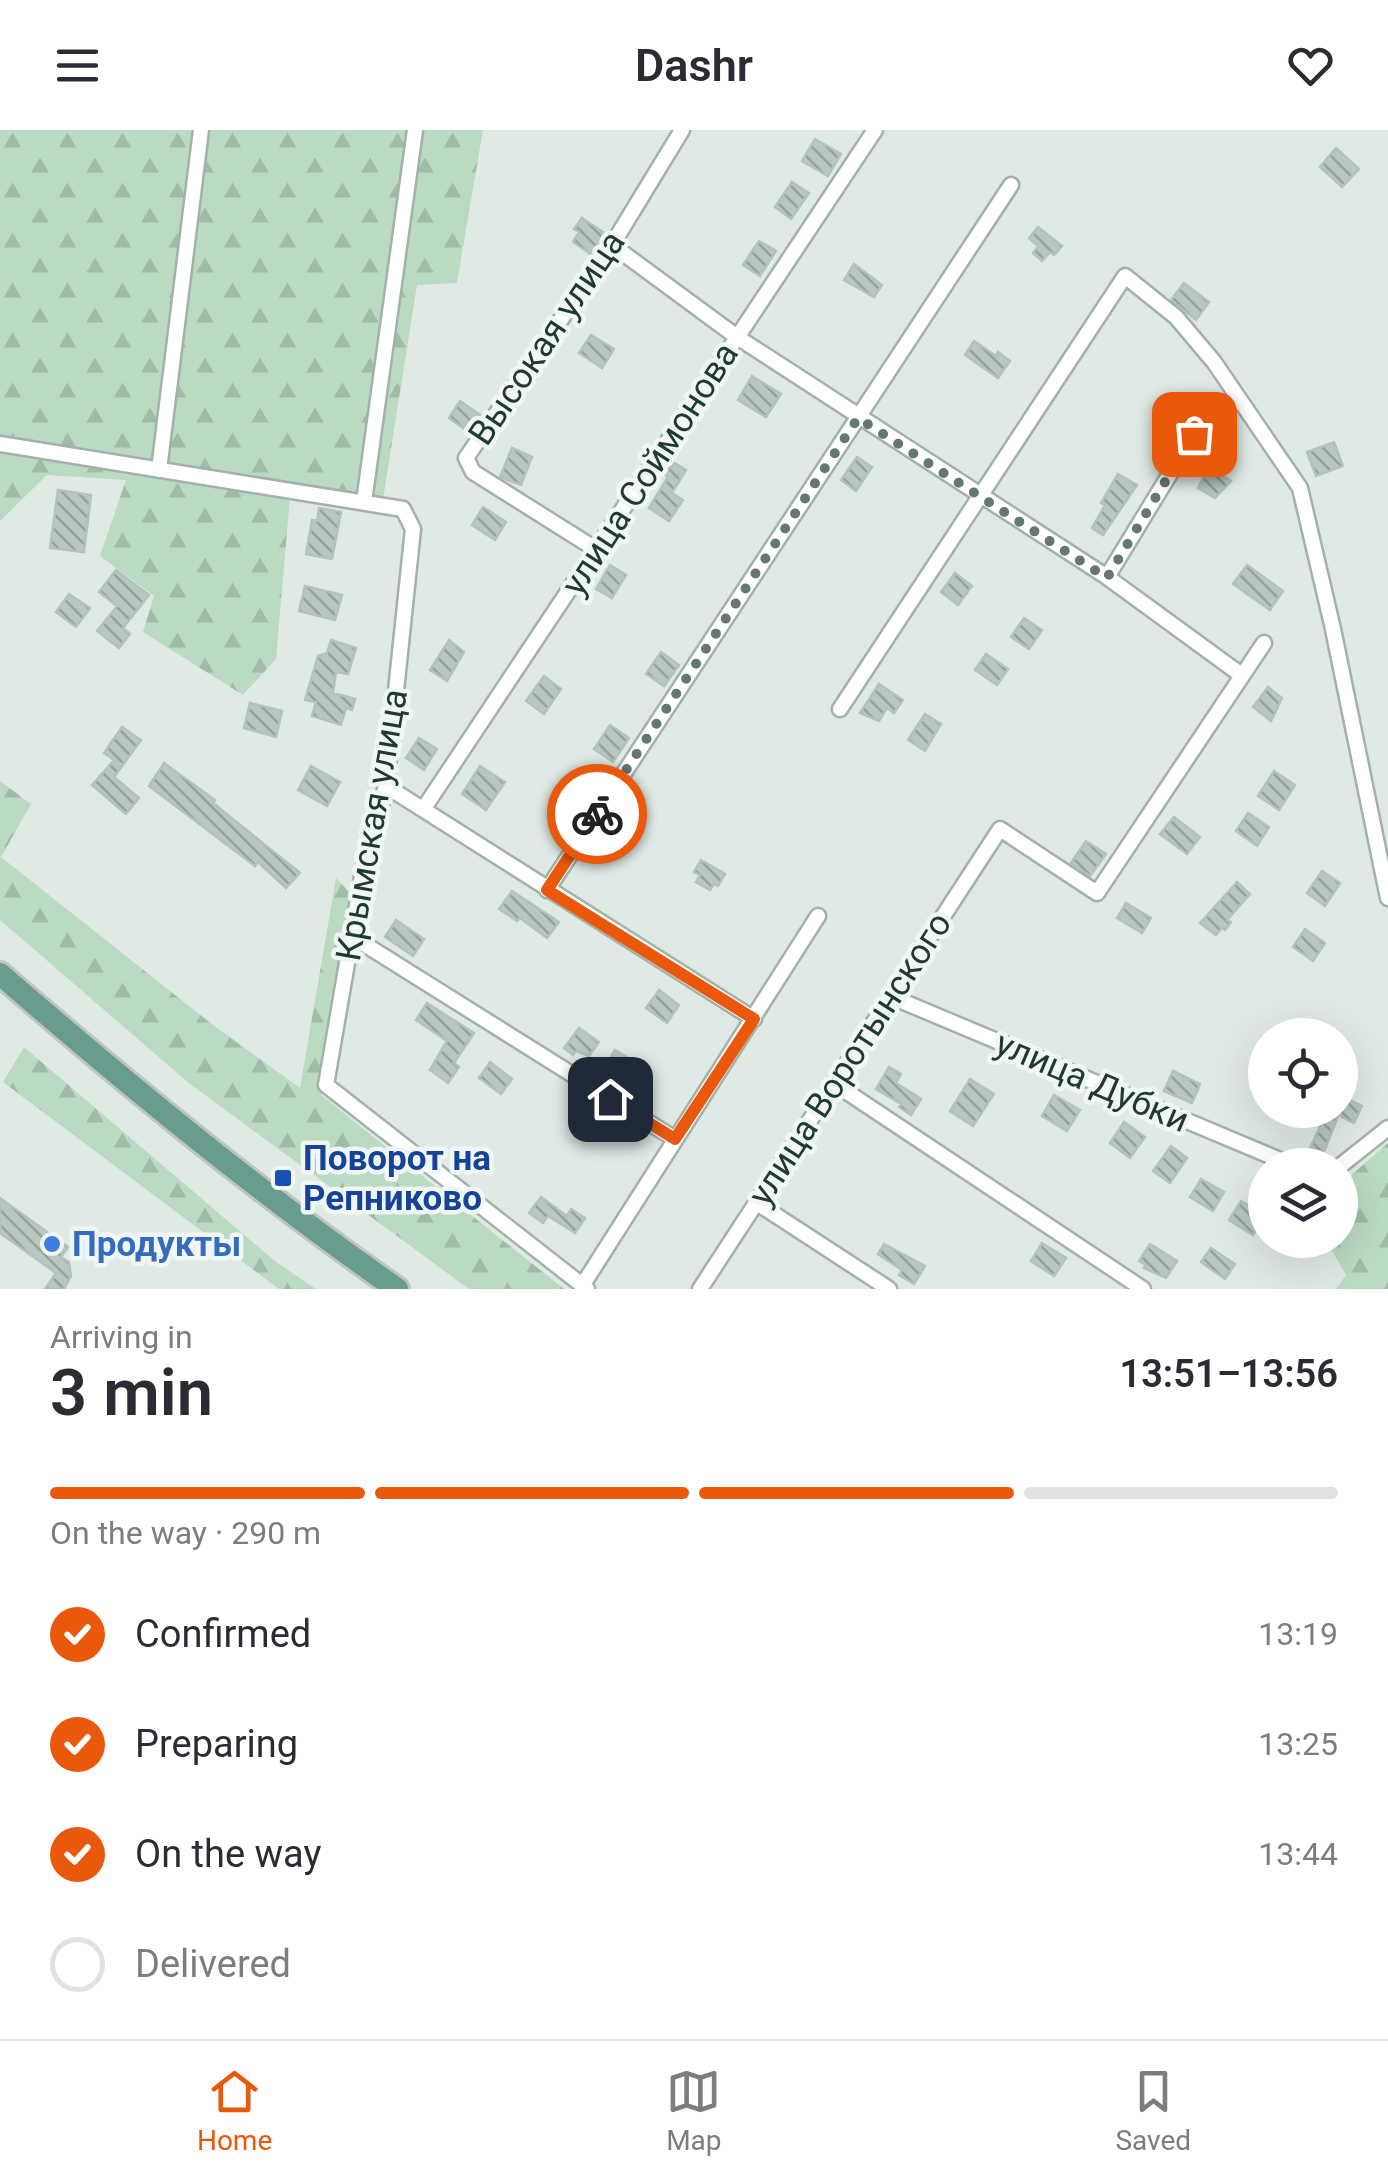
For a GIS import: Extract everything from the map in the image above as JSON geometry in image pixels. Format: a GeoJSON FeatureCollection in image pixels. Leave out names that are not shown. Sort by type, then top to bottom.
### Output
{"type":"FeatureCollection","features":[{"type":"Feature","properties":{"kind":"main road"},"geometry":{"type":"LineString","coordinates":[[0,974],[142,1098],[291,1214],[397,1289]]}},
{"type":"Feature","properties":{"kind":"street"},"geometry":{"type":"LineString","coordinates":[[159,470],[201,130]]}},
{"type":"Feature","properties":{"kind":"street"},"geometry":{"type":"LineString","coordinates":[[364,502],[415,130]]}},
{"type":"Feature","properties":{"kind":"street","name":"Высокая улица"},"geometry":{"type":"LineString","coordinates":[[597,550],[473,472],[466,458],[612,245],[682,130]]}},
{"type":"Feature","properties":{"kind":"street","name":"улица Соймонова"},"geometry":{"type":"LineString","coordinates":[[424,808],[875,130]]}},
{"type":"Feature","properties":{"kind":"street"},"geometry":{"type":"LineString","coordinates":[[547,890],[1012,185]]}},
{"type":"Feature","properties":{"kind":"street"},"geometry":{"type":"LineString","coordinates":[[612,245],[737,337],[1107,578],[1240,674],[1264,643]]}},
{"type":"Feature","properties":{"kind":"street"},"geometry":{"type":"LineString","coordinates":[[840,709],[1125,276],[1176,317],[1214,362],[1300,488],[1388,898]]}},
{"type":"Feature","properties":{"kind":"street"},"geometry":{"type":"LineString","coordinates":[[1107,578],[1212,405],[1242,402]]}},
{"type":"Feature","properties":{"kind":"street","name":"Крымская улица"},"geometry":{"type":"LineString","coordinates":[[0,444],[403,510],[413,529],[386,786],[362,876],[326,1085],[584,1287]]}},
{"type":"Feature","properties":{"kind":"street","name":"улица Воротынского"},"geometry":{"type":"LineString","coordinates":[[700,1289],[1000,828],[1097,893],[1240,674]]}},
{"type":"Feature","properties":{"kind":"street"},"geometry":{"type":"LineString","coordinates":[[386,786],[754,1019]]}},
{"type":"Feature","properties":{"kind":"street"},"geometry":{"type":"LineString","coordinates":[[584,1287],[818,916]]}},
{"type":"Feature","properties":{"kind":"street"},"geometry":{"type":"LineString","coordinates":[[353,937],[675,1139]]}},
{"type":"Feature","properties":{"kind":"street","name":"улица Дубки"},"geometry":{"type":"LineString","coordinates":[[892,996],[1252,1148]]}},
{"type":"Feature","properties":{"kind":"street"},"geometry":{"type":"LineString","coordinates":[[835,1084],[1143,1289]]}},
{"type":"Feature","properties":{"kind":"street"},"geometry":{"type":"LineString","coordinates":[[1358,1152],[1388,1128]]}},
{"type":"Feature","properties":{"kind":"street"},"geometry":{"type":"LineString","coordinates":[[757,1202],[889,1289]]}},
{"type":"Feature","properties":{"kind":"green space"},"geometry":{"type":"Polygon","coordinates":[[[0,130],[483,130],[457,283],[417,285],[383,499],[291,486],[276,659],[243,695],[143,632],[154,596],[100,556],[126,480],[47,475],[0,521],[0,130]]]}},
{"type":"Feature","properties":{"kind":"green space"},"geometry":{"type":"Polygon","coordinates":[[[0,781],[31,804],[1,857],[213,1025],[300,1088],[336,878],[352,895],[321,1095],[564,1289],[469,1289],[190,1084],[0,920],[0,781]]]}},
{"type":"Feature","properties":{"kind":"green space"},"geometry":{"type":"Polygon","coordinates":[[[24,1047],[276,1262],[316,1289],[279,1289],[3,1082],[24,1047]]]}},
{"type":"Feature","properties":{"kind":"green space"},"geometry":{"type":"Polygon","coordinates":[[[1388,1143],[1388,1289],[1336,1289],[1346,1275],[1336,1258],[1358,1258],[1358,1169],[1388,1143]]]}},
{"type":"Feature","properties":{"kind":"building"},"geometry":{"type":"Polygon","coordinates":[[[815,139],[841,154],[828,176],[802,161],[815,139]]]}},
{"type":"Feature","properties":{"kind":"building"},"geometry":{"type":"Polygon","coordinates":[[[1336,148],[1359,169],[1342,187],[1320,167],[1336,148]]]}},
{"type":"Feature","properties":{"kind":"building"},"geometry":{"type":"Polygon","coordinates":[[[792,182],[809,193],[791,219],[775,207],[792,182]]]}},
{"type":"Feature","properties":{"kind":"building"},"geometry":{"type":"Polygon","coordinates":[[[582,218],[606,234],[592,255],[573,242],[579,232],[574,229],[582,218]]]}},
{"type":"Feature","properties":{"kind":"building"},"geometry":{"type":"Polygon","coordinates":[[[1038,227],[1062,246],[1042,261],[1033,253],[1038,246],[1029,238],[1038,227]]]}},
{"type":"Feature","properties":{"kind":"building"},"geometry":{"type":"Polygon","coordinates":[[[759,241],[776,251],[760,276],[743,265],[759,241]]]}},
{"type":"Feature","properties":{"kind":"building"},"geometry":{"type":"Polygon","coordinates":[[[854,264],[882,285],[874,297],[844,280],[854,264]]]}},
{"type":"Feature","properties":{"kind":"building"},"geometry":{"type":"Polygon","coordinates":[[[1184,283],[1209,302],[1196,320],[1171,300],[1184,283]]]}},
{"type":"Feature","properties":{"kind":"building"},"geometry":{"type":"Polygon","coordinates":[[[591,335],[614,349],[602,368],[579,353],[591,335]]]}},
{"type":"Feature","properties":{"kind":"building"},"geometry":{"type":"Polygon","coordinates":[[[974,341],[1010,361],[998,378],[965,355],[974,341]]]}},
{"type":"Feature","properties":{"kind":"building"},"geometry":{"type":"Polygon","coordinates":[[[752,376],[781,394],[766,417],[738,400],[752,376]]]}},
{"type":"Feature","properties":{"kind":"building"},"geometry":{"type":"Polygon","coordinates":[[[460,401],[482,416],[470,433],[449,418],[460,401]]]}},
{"type":"Feature","properties":{"kind":"building"},"geometry":{"type":"Polygon","coordinates":[[[1334,442],[1343,466],[1316,476],[1307,452],[1334,442]]]}},
{"type":"Feature","properties":{"kind":"building"},"geometry":{"type":"Polygon","coordinates":[[[512,448],[532,457],[521,485],[500,477],[512,448]]]}},
{"type":"Feature","properties":{"kind":"building"},"geometry":{"type":"Polygon","coordinates":[[[857,457],[872,467],[856,491],[841,480],[857,457]]]}},
{"type":"Feature","properties":{"kind":"building"},"geometry":{"type":"Polygon","coordinates":[[[673,462],[686,470],[672,493],[683,500],[669,521],[649,508],[673,462]]]}},
{"type":"Feature","properties":{"kind":"building"},"geometry":{"type":"Polygon","coordinates":[[[1209,467],[1231,481],[1215,498],[1198,488],[1209,467]]]}},
{"type":"Feature","properties":{"kind":"building"},"geometry":{"type":"Polygon","coordinates":[[[1118,474],[1137,485],[1103,535],[1092,528],[1118,474]]]}},
{"type":"Feature","properties":{"kind":"building"},"geometry":{"type":"Polygon","coordinates":[[[58,490],[91,495],[84,552],[50,548],[58,490]]]}},
{"type":"Feature","properties":{"kind":"building"},"geometry":{"type":"Polygon","coordinates":[[[483,507],[506,522],[495,540],[472,525],[483,507]]]}},
{"type":"Feature","properties":{"kind":"building"},"geometry":{"type":"Polygon","coordinates":[[[319,508],[341,512],[332,559],[306,554],[312,520],[317,521],[319,508]]]}},
{"type":"Feature","properties":{"kind":"building"},"geometry":{"type":"Polygon","coordinates":[[[610,565],[626,575],[612,598],[596,589],[610,565]]]}},
{"type":"Feature","properties":{"kind":"building"},"geometry":{"type":"Polygon","coordinates":[[[1247,565],[1283,591],[1270,610],[1233,584],[1247,565]]]}},
{"type":"Feature","properties":{"kind":"building"},"geometry":{"type":"Polygon","coordinates":[[[116,570],[149,595],[123,628],[130,634],[119,648],[97,631],[117,606],[99,592],[116,570]]]}},
{"type":"Feature","properties":{"kind":"building"},"geometry":{"type":"Polygon","coordinates":[[[955,573],[972,586],[958,605],[941,592],[955,573]]]}},
{"type":"Feature","properties":{"kind":"building"},"geometry":{"type":"Polygon","coordinates":[[[305,586],[342,595],[335,620],[299,611],[305,586]]]}},
{"type":"Feature","properties":{"kind":"building"},"geometry":{"type":"Polygon","coordinates":[[[69,594],[90,608],[76,627],[56,612],[69,594]]]}},
{"type":"Feature","properties":{"kind":"building"},"geometry":{"type":"Polygon","coordinates":[[[1024,618],[1042,630],[1029,649],[1011,637],[1024,618]]]}},
{"type":"Feature","properties":{"kind":"building"},"geometry":{"type":"Polygon","coordinates":[[[331,640],[356,648],[348,674],[336,672],[333,693],[355,699],[352,710],[346,708],[341,725],[312,716],[316,702],[305,700],[318,656],[327,653],[331,640]]]}},
{"type":"Feature","properties":{"kind":"building"},"geometry":{"type":"Polygon","coordinates":[[[449,640],[464,652],[447,681],[430,670],[449,640]]]}},
{"type":"Feature","properties":{"kind":"building"},"geometry":{"type":"Polygon","coordinates":[[[661,652],[679,665],[664,686],[646,674],[661,652]]]}},
{"type":"Feature","properties":{"kind":"building"},"geometry":{"type":"Polygon","coordinates":[[[986,654],[1008,669],[997,685],[975,670],[986,654]]]}},
{"type":"Feature","properties":{"kind":"building"},"geometry":{"type":"Polygon","coordinates":[[[544,676],[561,689],[544,714],[526,701],[544,676]]]}},
{"type":"Feature","properties":{"kind":"building"},"geometry":{"type":"Polygon","coordinates":[[[879,684],[903,700],[894,713],[887,708],[879,721],[860,713],[879,684]]]}},
{"type":"Feature","properties":{"kind":"building"},"geometry":{"type":"Polygon","coordinates":[[[1268,687],[1282,698],[1271,721],[1253,707],[1268,687]]]}},
{"type":"Feature","properties":{"kind":"building"},"geometry":{"type":"Polygon","coordinates":[[[250,703],[282,711],[276,737],[244,728],[250,703]]]}},
{"type":"Feature","properties":{"kind":"building"},"geometry":{"type":"Polygon","coordinates":[[[925,714],[941,724],[925,751],[908,740],[925,714]]]}},
{"type":"Feature","properties":{"kind":"building"},"geometry":{"type":"Polygon","coordinates":[[[610,725],[629,738],[613,762],[594,749],[610,725]]]}},
{"type":"Feature","properties":{"kind":"building"},"geometry":{"type":"Polygon","coordinates":[[[122,727],[141,740],[114,777],[139,798],[126,814],[92,785],[114,760],[104,753],[122,727]]]}},
{"type":"Feature","properties":{"kind":"building"},"geometry":{"type":"Polygon","coordinates":[[[419,738],[437,749],[424,770],[406,758],[419,738]]]}},
{"type":"Feature","properties":{"kind":"building"},"geometry":{"type":"Polygon","coordinates":[[[164,763],[215,800],[213,803],[300,873],[286,888],[258,862],[255,866],[149,786],[164,763]]]}},
{"type":"Feature","properties":{"kind":"building"},"geometry":{"type":"Polygon","coordinates":[[[311,766],[340,782],[327,806],[298,790],[311,766]]]}},
{"type":"Feature","properties":{"kind":"building"},"geometry":{"type":"Polygon","coordinates":[[[480,766],[505,782],[486,810],[462,794],[480,766]]]}},
{"type":"Feature","properties":{"kind":"building"},"geometry":{"type":"Polygon","coordinates":[[[1274,771],[1295,785],[1279,810],[1258,796],[1274,771]]]}},
{"type":"Feature","properties":{"kind":"building"},"geometry":{"type":"Polygon","coordinates":[[[626,803],[638,810],[614,855],[596,844],[626,803]]]}},
{"type":"Feature","properties":{"kind":"building"},"geometry":{"type":"Polygon","coordinates":[[[1248,813],[1269,827],[1257,846],[1236,831],[1248,813]]]}},
{"type":"Feature","properties":{"kind":"building"},"geometry":{"type":"Polygon","coordinates":[[[1174,817],[1200,837],[1187,854],[1160,834],[1174,817]]]}},
{"type":"Feature","properties":{"kind":"building"},"geometry":{"type":"Polygon","coordinates":[[[1086,841],[1106,854],[1090,876],[1071,863],[1086,841]]]}},
{"type":"Feature","properties":{"kind":"building"},"geometry":{"type":"Polygon","coordinates":[[[701,860],[725,874],[718,886],[714,884],[710,890],[696,882],[700,875],[694,872],[701,860]]]}},
{"type":"Feature","properties":{"kind":"building"},"geometry":{"type":"Polygon","coordinates":[[[1322,871],[1340,883],[1325,906],[1307,893],[1322,871]]]}},
{"type":"Feature","properties":{"kind":"building"},"geometry":{"type":"Polygon","coordinates":[[[1237,882],[1250,894],[1227,920],[1231,922],[1225,930],[1222,928],[1216,935],[1200,923],[1237,882]]]}},
{"type":"Feature","properties":{"kind":"building"},"geometry":{"type":"Polygon","coordinates":[[[512,891],[559,922],[547,938],[520,918],[517,921],[499,909],[512,891]]]}},
{"type":"Feature","properties":{"kind":"building"},"geometry":{"type":"Polygon","coordinates":[[[1126,903],[1151,918],[1142,933],[1117,918],[1126,903]]]}},
{"type":"Feature","properties":{"kind":"building"},"geometry":{"type":"Polygon","coordinates":[[[396,920],[424,939],[413,956],[385,937],[396,920]]]}},
{"type":"Feature","properties":{"kind":"building"},"geometry":{"type":"Polygon","coordinates":[[[1305,929],[1325,943],[1313,961],[1293,947],[1305,929]]]}},
{"type":"Feature","properties":{"kind":"building"},"geometry":{"type":"Polygon","coordinates":[[[659,990],[679,1005],[667,1023],[646,1008],[659,990]]]}},
{"type":"Feature","properties":{"kind":"building"},"geometry":{"type":"Polygon","coordinates":[[[427,1003],[474,1033],[454,1063],[459,1067],[448,1083],[430,1070],[447,1041],[416,1020],[427,1003]]]}},
{"type":"Feature","properties":{"kind":"building"},"geometry":{"type":"Polygon","coordinates":[[[579,1028],[599,1042],[589,1056],[576,1051],[573,1055],[564,1048],[579,1028]]]}},
{"type":"Feature","properties":{"kind":"building"},"geometry":{"type":"Polygon","coordinates":[[[615,1050],[631,1060],[616,1085],[600,1075],[615,1050]]]}},
{"type":"Feature","properties":{"kind":"building"},"geometry":{"type":"Polygon","coordinates":[[[490,1062],[512,1079],[501,1094],[479,1078],[490,1062]]]}},
{"type":"Feature","properties":{"kind":"building"},"geometry":{"type":"Polygon","coordinates":[[[889,1067],[901,1074],[896,1083],[921,1099],[911,1115],[876,1089],[889,1067]]]}},
{"type":"Feature","properties":{"kind":"building"},"geometry":{"type":"Polygon","coordinates":[[[1173,1071],[1200,1084],[1192,1103],[1164,1091],[1173,1071]]]}},
{"type":"Feature","properties":{"kind":"building"},"geometry":{"type":"Polygon","coordinates":[[[970,1079],[994,1094],[973,1126],[950,1111],[970,1079]]]}},
{"type":"Feature","properties":{"kind":"building"},"geometry":{"type":"Polygon","coordinates":[[[1054,1095],[1080,1110],[1067,1131],[1042,1116],[1054,1095]]]}},
{"type":"Feature","properties":{"kind":"building"},"geometry":{"type":"Polygon","coordinates":[[[1124,1122],[1145,1137],[1130,1158],[1110,1143],[1124,1122]]]}},
{"type":"Feature","properties":{"kind":"building"},"geometry":{"type":"Polygon","coordinates":[[[1319,1128],[1333,1128],[1326,1148],[1310,1148],[1319,1128]]]}},
{"type":"Feature","properties":{"kind":"building"},"geometry":{"type":"Polygon","coordinates":[[[1171,1146],[1187,1158],[1170,1183],[1153,1171],[1171,1146]]]}},
{"type":"Feature","properties":{"kind":"building"},"geometry":{"type":"Polygon","coordinates":[[[1201,1179],[1224,1192],[1213,1211],[1190,1197],[1201,1179]]]}},
{"type":"Feature","properties":{"kind":"building"},"geometry":{"type":"Polygon","coordinates":[[[541,1197],[567,1216],[571,1209],[585,1218],[575,1233],[548,1216],[543,1223],[529,1213],[541,1197]]]}},
{"type":"Feature","properties":{"kind":"building"},"geometry":{"type":"Polygon","coordinates":[[[0,1198],[68,1247],[61,1257],[69,1262],[71,1276],[64,1289],[45,1289],[56,1273],[0,1233],[0,1198]]]}},
{"type":"Feature","properties":{"kind":"building"},"geometry":{"type":"Polygon","coordinates":[[[1241,1201],[1248,1205],[1248,1232],[1229,1220],[1241,1201]]]}},
{"type":"Feature","properties":{"kind":"building"},"geometry":{"type":"Polygon","coordinates":[[[1042,1243],[1066,1258],[1054,1276],[1031,1261],[1042,1243]]]}},
{"type":"Feature","properties":{"kind":"building"},"geometry":{"type":"Polygon","coordinates":[[[884,1244],[925,1266],[914,1284],[899,1275],[902,1270],[878,1254],[884,1244]]]}},
{"type":"Feature","properties":{"kind":"building"},"geometry":{"type":"Polygon","coordinates":[[[1150,1244],[1177,1261],[1166,1278],[1144,1268],[1146,1265],[1139,1261],[1150,1244]]]}},
{"type":"Feature","properties":{"kind":"building"},"geometry":{"type":"Polygon","coordinates":[[[1211,1248],[1235,1264],[1225,1279],[1201,1262],[1211,1248]]]}},
{"type":"Feature","properties":{"kind":"way so far"},"geometry":{"type":"LineString","coordinates":[[597,814],[858,418],[1107,578],[1194,434]]}},
{"type":"Feature","properties":{"kind":"place","name":"Поворот на Репниково"},"geometry":{"type":"Point","coordinates":[283,1178]}},
{"type":"Feature","properties":{"kind":"place","name":"Продукты"},"geometry":{"type":"Point","coordinates":[52,1244]}},
{"type":"Feature","properties":{"kind":"route"},"geometry":{"type":"LineString","coordinates":[[597,814],[547,890],[754,1019],[675,1139],[610,1099]]}}]}
